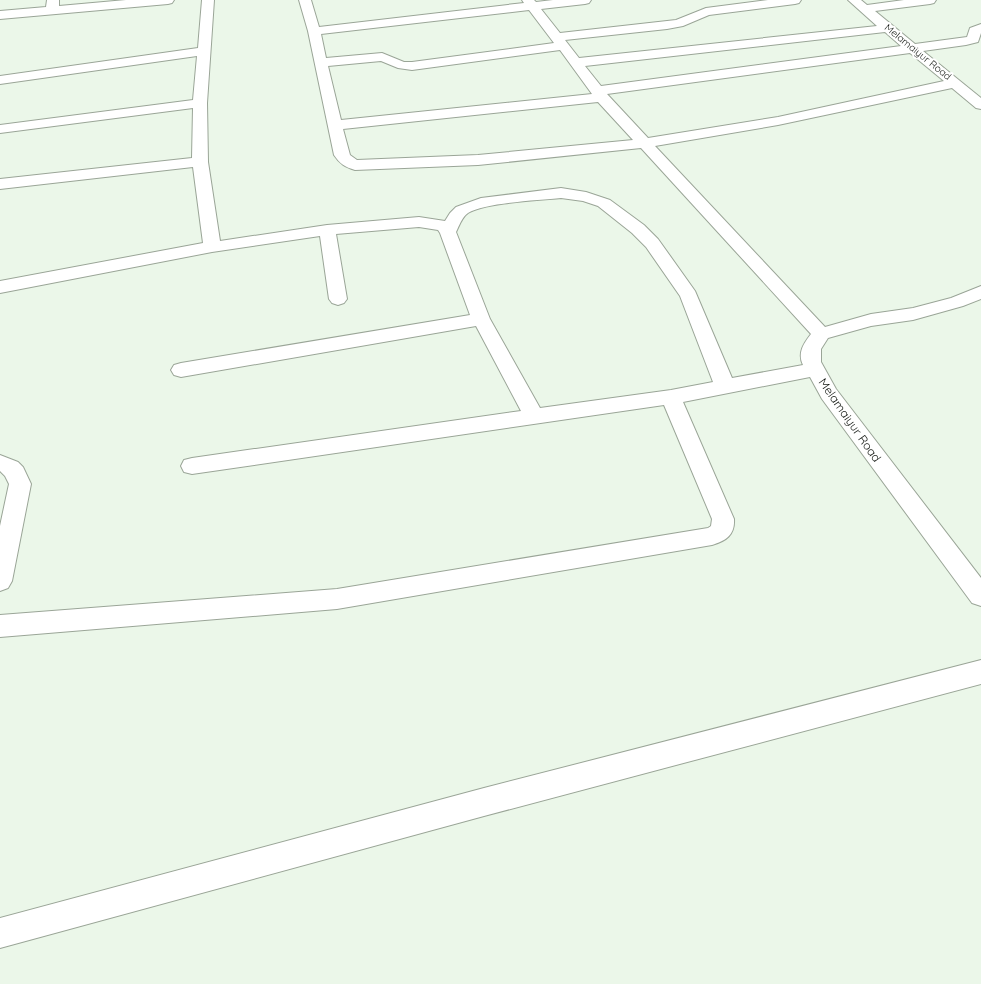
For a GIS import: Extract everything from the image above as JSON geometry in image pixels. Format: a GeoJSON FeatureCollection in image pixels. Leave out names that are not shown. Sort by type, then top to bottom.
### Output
{"type":"FeatureCollection","features":[{"type":"Feature","properties":{"kind":"street"},"geometry":{"type":"LineString","coordinates":[[0,15],[52,5],[168,0]]}},
{"type":"Feature","properties":{"kind":"street"},"geometry":{"type":"LineString","coordinates":[[208,0],[200,103],[200,162],[212,248]]}},
{"type":"Feature","properties":{"kind":"street"},"geometry":{"type":"LineString","coordinates":[[305,0],[314,31],[320,63],[345,160],[349,164],[356,165],[478,160],[644,143],[778,121],[955,83]]}},
{"type":"Feature","properties":{"kind":"street"},"geometry":{"type":"LineString","coordinates":[[314,31],[530,3],[585,0]]}},
{"type":"Feature","properties":{"kind":"street"},"geometry":{"type":"LineString","coordinates":[[320,63],[382,57],[388,58],[396,64],[412,66],[667,25],[706,12],[795,0]]}},
{"type":"Feature","properties":{"kind":"street","name":"Melamaiyur Road"},"geometry":{"type":"LineString","coordinates":[[854,0],[981,105]]}},
{"type":"Feature","properties":{"kind":"street"},"geometry":{"type":"LineString","coordinates":[[865,8],[930,0]]}},
{"type":"Feature","properties":{"kind":"street"},"geometry":{"type":"LineString","coordinates":[[530,3],[599,94],[821,334],[871,320],[914,314],[958,302],[981,292]]}},
{"type":"Feature","properties":{"kind":"street"},"geometry":{"type":"LineString","coordinates":[[575,62],[889,28]]}},
{"type":"Feature","properties":{"kind":"street"},"geometry":{"type":"LineString","coordinates":[[336,125],[599,94],[913,49],[966,41],[973,38],[974,31],[981,28]]}},
{"type":"Feature","properties":{"kind":"street"},"geometry":{"type":"LineString","coordinates":[[0,80],[205,51]]}},
{"type":"Feature","properties":{"kind":"street"},"geometry":{"type":"LineString","coordinates":[[0,129],[200,103]]}},
{"type":"Feature","properties":{"kind":"street"},"geometry":{"type":"LineString","coordinates":[[0,184],[200,162]]}},
{"type":"Feature","properties":{"kind":"street"},"geometry":{"type":"LineString","coordinates":[[448,232],[456,216],[462,210],[481,203],[561,193],[586,197],[604,203],[638,229],[652,243],[685,288],[725,386]]}},
{"type":"Feature","properties":{"kind":"street"},"geometry":{"type":"LineString","coordinates":[[0,287],[212,248],[327,230],[419,222],[443,226],[448,232],[481,319],[534,416]]}},
{"type":"Feature","properties":{"kind":"street"},"geometry":{"type":"LineString","coordinates":[[327,230],[338,299]]}},
{"type":"Feature","properties":{"kind":"street"},"geometry":{"type":"LineString","coordinates":[[181,370],[481,319]]}},
{"type":"Feature","properties":{"kind":"street","name":"Melamaiyur Road"},"geometry":{"type":"LineString","coordinates":[[821,334],[811,348],[811,362],[828,394],[981,596]]}},
{"type":"Feature","properties":{"kind":"street"},"geometry":{"type":"LineString","coordinates":[[192,466],[671,397],[815,369]]}},
{"type":"Feature","properties":{"kind":"street"},"geometry":{"type":"LineString","coordinates":[[0,626],[337,599],[708,537],[718,534],[724,527],[723,519],[671,397]]}},
{"type":"Feature","properties":{"kind":"street"},"geometry":{"type":"LineString","coordinates":[[0,463],[7,464],[14,471],[20,484],[0,581]]}},
{"type":"Feature","properties":{"kind":"street"},"geometry":{"type":"LineString","coordinates":[[0,933],[476,804],[981,672]]}}]}
